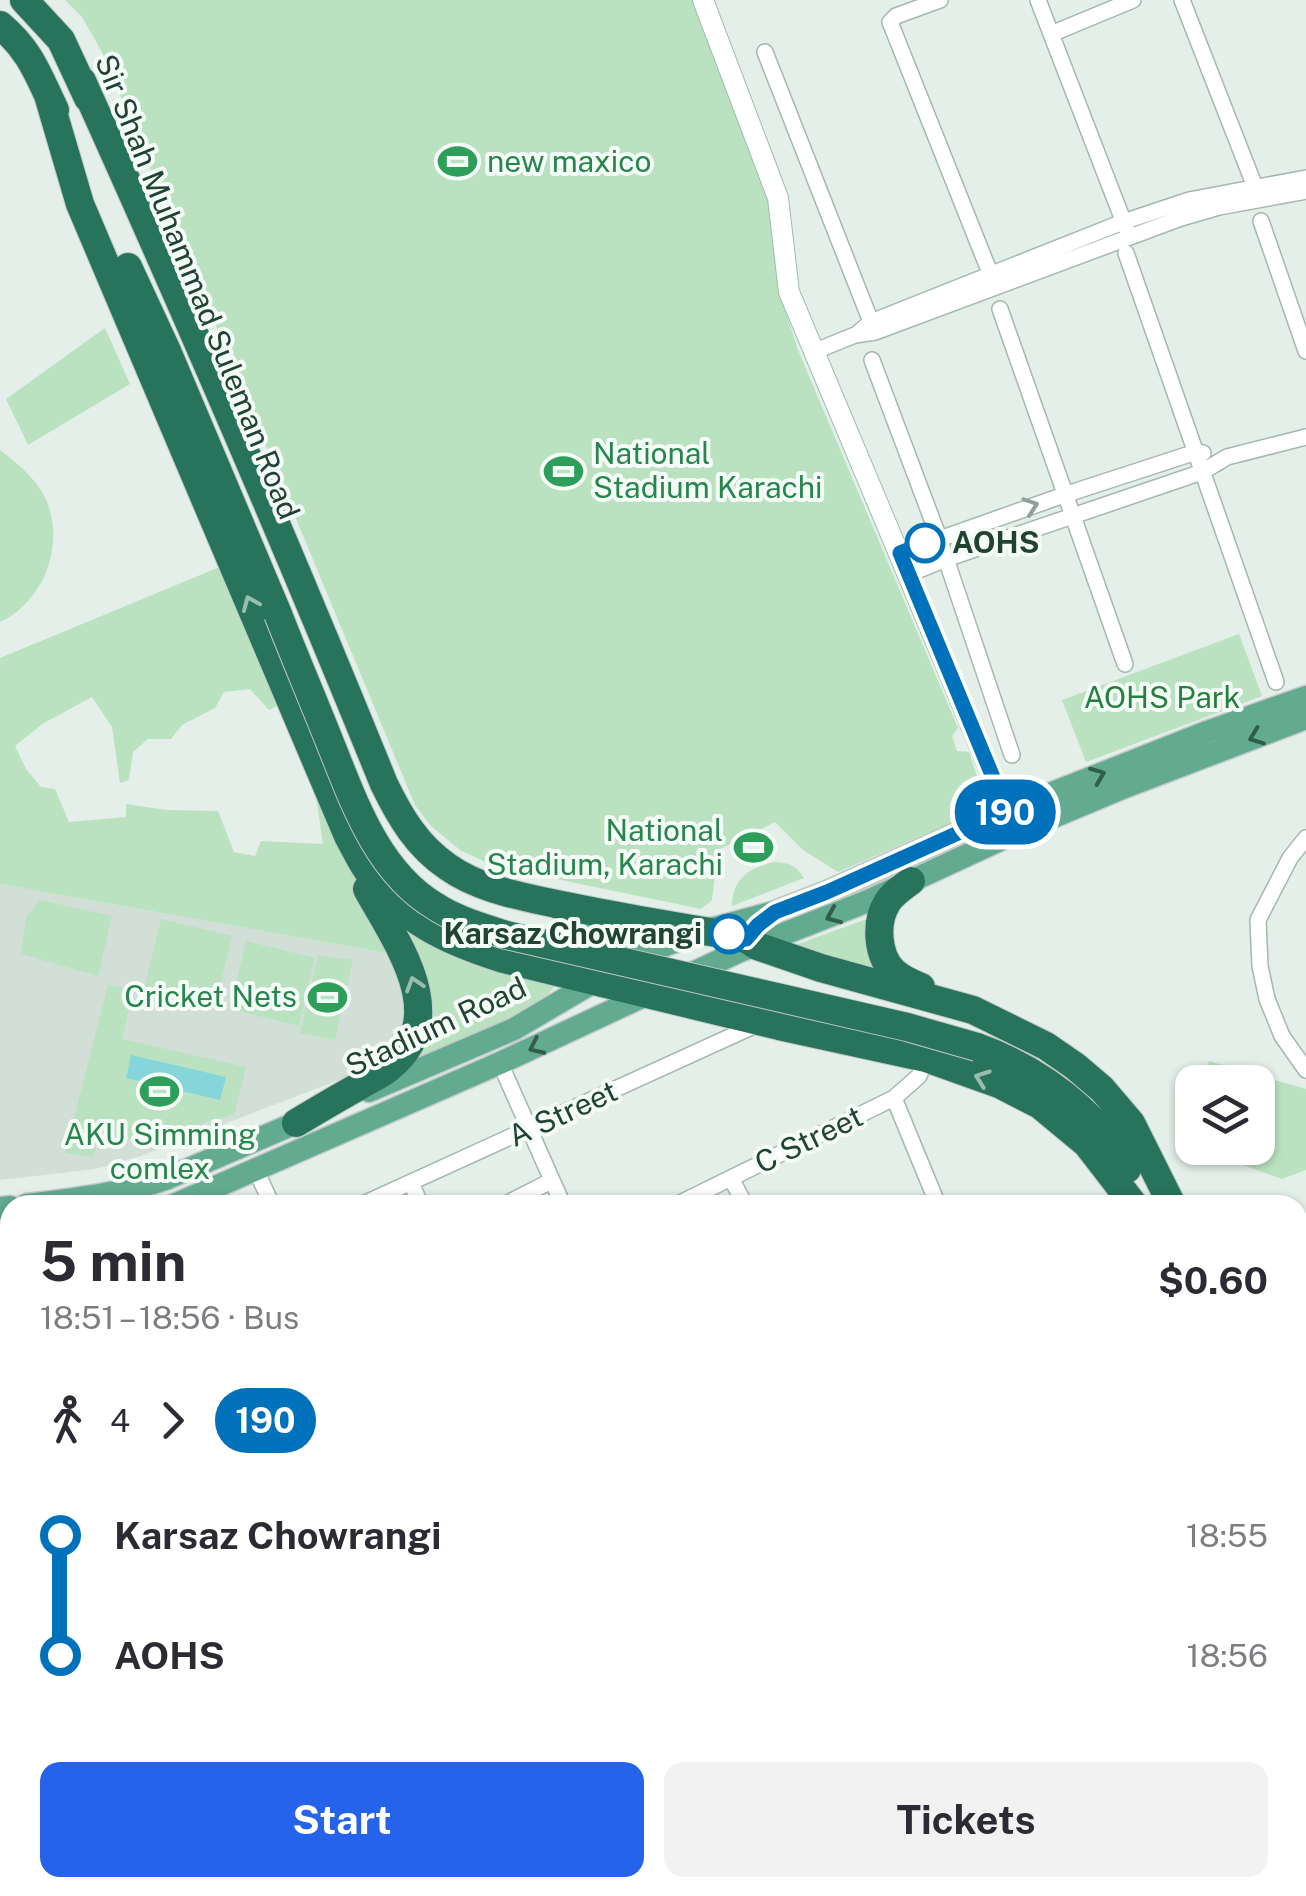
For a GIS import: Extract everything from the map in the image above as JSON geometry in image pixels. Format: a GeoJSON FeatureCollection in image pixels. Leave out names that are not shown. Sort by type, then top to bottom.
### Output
{"type":"FeatureCollection","features":[{"type":"Feature","properties":{"kind":"highway","name":"Sir Shah Muhammad Suleman Road"},"geometry":{"type":"LineString","coordinates":[[24,0],[62,40],[82,81],[286,612]]}},
{"type":"Feature","properties":{"kind":"highway","name":"Sir Shah Muhammad Suleman Road"},"geometry":{"type":"LineString","coordinates":[[0,25],[30,57],[286,612]]}},
{"type":"Feature","properties":{"kind":"highway"},"geometry":{"type":"LineString","coordinates":[[82,81],[295,564],[399,816],[422,845],[450,869],[488,887],[623,918],[704,931],[821,968],[977,1029],[1061,1074],[1101,1110],[1165,1195]]}},
{"type":"Feature","properties":{"kind":"highway"},"geometry":{"type":"LineString","coordinates":[[48,95],[80,204],[352,842],[367,870],[394,903],[426,928],[464,947],[926,1058],[1000,1084],[1040,1106],[1087,1144],[1126,1195]]}},
{"type":"Feature","properties":{"kind":"highway"},"geometry":{"type":"LineString","coordinates":[[286,612],[362,818],[388,861],[434,906],[506,935],[956,1040],[977,1029],[1046,1046],[1102,1089],[1130,1123],[1167,1195]]}},
{"type":"Feature","properties":{"kind":"highway"},"geometry":{"type":"LineString","coordinates":[[296,1123],[389,1068],[406,1049],[416,1027],[419,1002],[414,979],[365,884],[352,842]]}},
{"type":"Feature","properties":{"kind":"highway"},"geometry":{"type":"LineString","coordinates":[[911,881],[888,900],[879,920],[880,942],[890,968],[977,1029],[997,1054],[1074,1102],[1106,1136],[1144,1195]]}},
{"type":"Feature","properties":{"kind":"main road","name":"Stadium Road"},"geometry":{"type":"LineString","coordinates":[[105,1195],[144,1186],[514,1029],[608,979],[642,954],[827,892],[1007,811],[1306,697]]}},
{"type":"Feature","properties":{"kind":"main road","name":"Stadium Road"},"geometry":{"type":"LineString","coordinates":[[197,1195],[576,1029],[748,946],[911,881],[1122,788],[1306,718]]}},
{"type":"Feature","properties":{"kind":"main road"},"geometry":{"type":"LineString","coordinates":[[488,887],[522,906],[592,924],[609,935],[618,951],[597,1006],[576,1029]]}},
{"type":"Feature","properties":{"kind":"main road"},"geometry":{"type":"LineString","coordinates":[[772,1024],[752,1009],[738,980],[758,925],[775,912]]}},
{"type":"Feature","properties":{"kind":"street"},"geometry":{"type":"LineString","coordinates":[[705,0],[778,198],[789,292],[1007,811]]}},
{"type":"Feature","properties":{"kind":"street"},"geometry":{"type":"LineString","coordinates":[[940,0],[896,16],[890,22],[993,281]]}},
{"type":"Feature","properties":{"kind":"street"},"geometry":{"type":"LineString","coordinates":[[1038,0],[1126,229]]}},
{"type":"Feature","properties":{"kind":"street"},"geometry":{"type":"LineString","coordinates":[[1052,34],[1133,0]]}},
{"type":"Feature","properties":{"kind":"street"},"geometry":{"type":"LineString","coordinates":[[1182,0],[1258,194]]}},
{"type":"Feature","properties":{"kind":"street"},"geometry":{"type":"LineString","coordinates":[[765,52],[873,327]]}},
{"type":"Feature","properties":{"kind":"street"},"geometry":{"type":"LineString","coordinates":[[813,352],[1126,229],[1219,208],[1306,178]]}},
{"type":"Feature","properties":{"kind":"street"},"geometry":{"type":"LineString","coordinates":[[1258,194],[1306,191]]}},
{"type":"Feature","properties":{"kind":"street"},"geometry":{"type":"LineString","coordinates":[[1260,221],[1306,351]]}},
{"type":"Feature","properties":{"kind":"street"},"geometry":{"type":"LineString","coordinates":[[1126,254],[1276,682]]}},
{"type":"Feature","properties":{"kind":"street"},"geometry":{"type":"LineString","coordinates":[[1000,309],[1126,664]]}},
{"type":"Feature","properties":{"kind":"street"},"geometry":{"type":"LineString","coordinates":[[872,360],[939,538],[1012,756]]}},
{"type":"Feature","properties":{"kind":"street"},"geometry":{"type":"LineString","coordinates":[[910,574],[1202,472],[1226,456],[1306,437]]}},
{"type":"Feature","properties":{"kind":"street"},"geometry":{"type":"LineString","coordinates":[[900,553],[1196,452],[1226,456]]}},
{"type":"Feature","properties":{"kind":"street"},"geometry":{"type":"LineString","coordinates":[[1306,838],[1290,858],[1258,920],[1260,966],[1267,1000],[1282,1036],[1306,1070]]}},
{"type":"Feature","properties":{"kind":"street","name":"A Street"},"geometry":{"type":"LineString","coordinates":[[384,1195],[772,1024]]}},
{"type":"Feature","properties":{"kind":"street","name":"C Street"},"geometry":{"type":"LineString","coordinates":[[696,1195],[894,1098],[919,1076],[926,1058]]}},
{"type":"Feature","properties":{"kind":"street"},"geometry":{"type":"LineString","coordinates":[[500,1063],[557,1195]]}},
{"type":"Feature","properties":{"kind":"street"},"geometry":{"type":"LineString","coordinates":[[894,1098],[934,1195]]}},
{"type":"Feature","properties":{"kind":"street"},"geometry":{"type":"LineString","coordinates":[[1040,1106],[1090,1160],[1113,1195]]}},
{"type":"Feature","properties":{"kind":"street"},"geometry":{"type":"LineString","coordinates":[[256,1170],[267,1195]]}},
{"type":"Feature","properties":{"kind":"street"},"geometry":{"type":"LineString","coordinates":[[731,1178],[739,1195]]}},
{"type":"Feature","properties":{"kind":"street"},"geometry":{"type":"LineString","coordinates":[[524,1195],[551,1181]]}},
{"type":"Feature","properties":{"kind":"street"},"geometry":{"type":"LineString","coordinates":[[411,1183],[416,1195]]}},
{"type":"Feature","properties":{"kind":"shaded area"},"geometry":{"type":"Polygon","coordinates":[[[0,884],[387,953],[404,987],[406,1021],[401,1043],[370,1068],[141,1156],[95,1169],[0,1180],[0,884]]]}},
{"type":"Feature","properties":{"kind":"green space","name":"National Stadium Karachi"},"geometry":{"type":"Polygon","coordinates":[[[65,0],[693,0],[771,196],[780,294],[798,350],[958,728],[952,736],[957,751],[969,752],[982,791],[974,813],[838,872],[803,850],[775,822],[718,850],[712,900],[701,909],[494,866],[460,850],[431,826],[415,805],[102,52],[82,17],[65,0]]]}},
{"type":"Feature","properties":{"kind":"green space"},"geometry":{"type":"Polygon","coordinates":[[[105,328],[130,384],[28,445],[6,399],[105,328]]]}},
{"type":"Feature","properties":{"kind":"green space"},"geometry":{"type":"Polygon","coordinates":[[[0,450],[27,473],[43,494],[53,536],[39,587],[15,613],[0,622],[0,450]]]}},
{"type":"Feature","properties":{"kind":"green space"},"geometry":{"type":"Polygon","coordinates":[[[222,566],[281,704],[269,710],[250,689],[224,692],[215,708],[182,725],[171,739],[148,739],[133,752],[129,780],[120,783],[112,727],[92,697],[42,724],[15,746],[26,769],[41,787],[55,789],[69,822],[126,817],[126,804],[218,811],[234,852],[255,856],[261,841],[323,844],[314,783],[387,953],[0,884],[0,658],[222,566]]]}},
{"type":"Feature","properties":{"kind":"green space","name":"AOHS Park"},"geometry":{"type":"Polygon","coordinates":[[[1239,634],[1262,696],[1086,762],[1062,700],[1239,634]]]}},
{"type":"Feature","properties":{"kind":"green space"},"geometry":{"type":"Polygon","coordinates":[[[774,862],[792,865],[804,878],[732,906],[735,889],[744,876],[774,862]]]}},
{"type":"Feature","properties":{"kind":"green space"},"geometry":{"type":"Polygon","coordinates":[[[40,900],[112,916],[98,976],[21,954],[26,917],[40,900]]]}},
{"type":"Feature","properties":{"kind":"green space"},"geometry":{"type":"Polygon","coordinates":[[[161,919],[232,936],[215,1006],[144,990],[161,919]]]}},
{"type":"Feature","properties":{"kind":"green space"},"geometry":{"type":"Polygon","coordinates":[[[870,920],[884,969],[787,948],[870,920]]]}},
{"type":"Feature","properties":{"kind":"green space"},"geometry":{"type":"Polygon","coordinates":[[[402,923],[441,951],[468,963],[556,976],[559,981],[544,999],[429,1059],[422,1058],[418,1052],[402,923]]]}},
{"type":"Feature","properties":{"kind":"green space"},"geometry":{"type":"Polygon","coordinates":[[[246,941],[315,958],[299,1026],[230,1009],[246,941]]]}},
{"type":"Feature","properties":{"kind":"green space","name":"Cricket Nets"},"geometry":{"type":"Polygon","coordinates":[[[318,955],[353,960],[335,1040],[300,1033],[318,955]]]}},
{"type":"Feature","properties":{"kind":"green space","name":"AKU Simming comlex"},"geometry":{"type":"Polygon","coordinates":[[[108,985],[134,989],[122,1039],[246,1067],[234,1115],[137,1141],[99,1131],[94,1157],[65,1153],[108,985]]]}},
{"type":"Feature","properties":{"kind":"green space"},"geometry":{"type":"Polygon","coordinates":[[[1275,1080],[1306,1089],[1306,1170],[1282,1179],[1243,1165],[1275,1165],[1275,1080]]]}},
{"type":"Feature","properties":{"kind":"water"},"geometry":{"type":"Polygon","coordinates":[[[131,1055],[226,1077],[220,1100],[126,1078],[131,1055]]]}},
{"type":"Feature","properties":{"kind":"bus line","name":"190"},"geometry":{"type":"LineString","coordinates":[[729,934],[746,939],[775,912],[1007,811],[900,553],[925,543]]}},
{"type":"Feature","properties":{"kind":"place","name":"new maxico"},"geometry":{"type":"Point","coordinates":[457,162]}},
{"type":"Feature","properties":{"kind":"place","name":"National Stadium Karachi"},"geometry":{"type":"Point","coordinates":[563,471]}},
{"type":"Feature","properties":{"kind":"place","name":"AOHS"},"geometry":{"type":"Point","coordinates":[925,543]}},
{"type":"Feature","properties":{"kind":"place","name":"National Stadium, Karachi"},"geometry":{"type":"Point","coordinates":[753,848]}},
{"type":"Feature","properties":{"kind":"place","name":"Karsaz Chowrangi"},"geometry":{"type":"Point","coordinates":[729,934]}},
{"type":"Feature","properties":{"kind":"place","name":"Cricket Nets"},"geometry":{"type":"Point","coordinates":[327,997]}},
{"type":"Feature","properties":{"kind":"place","name":"AKU Simming comlex"},"geometry":{"type":"Point","coordinates":[160,1091]}}]}
